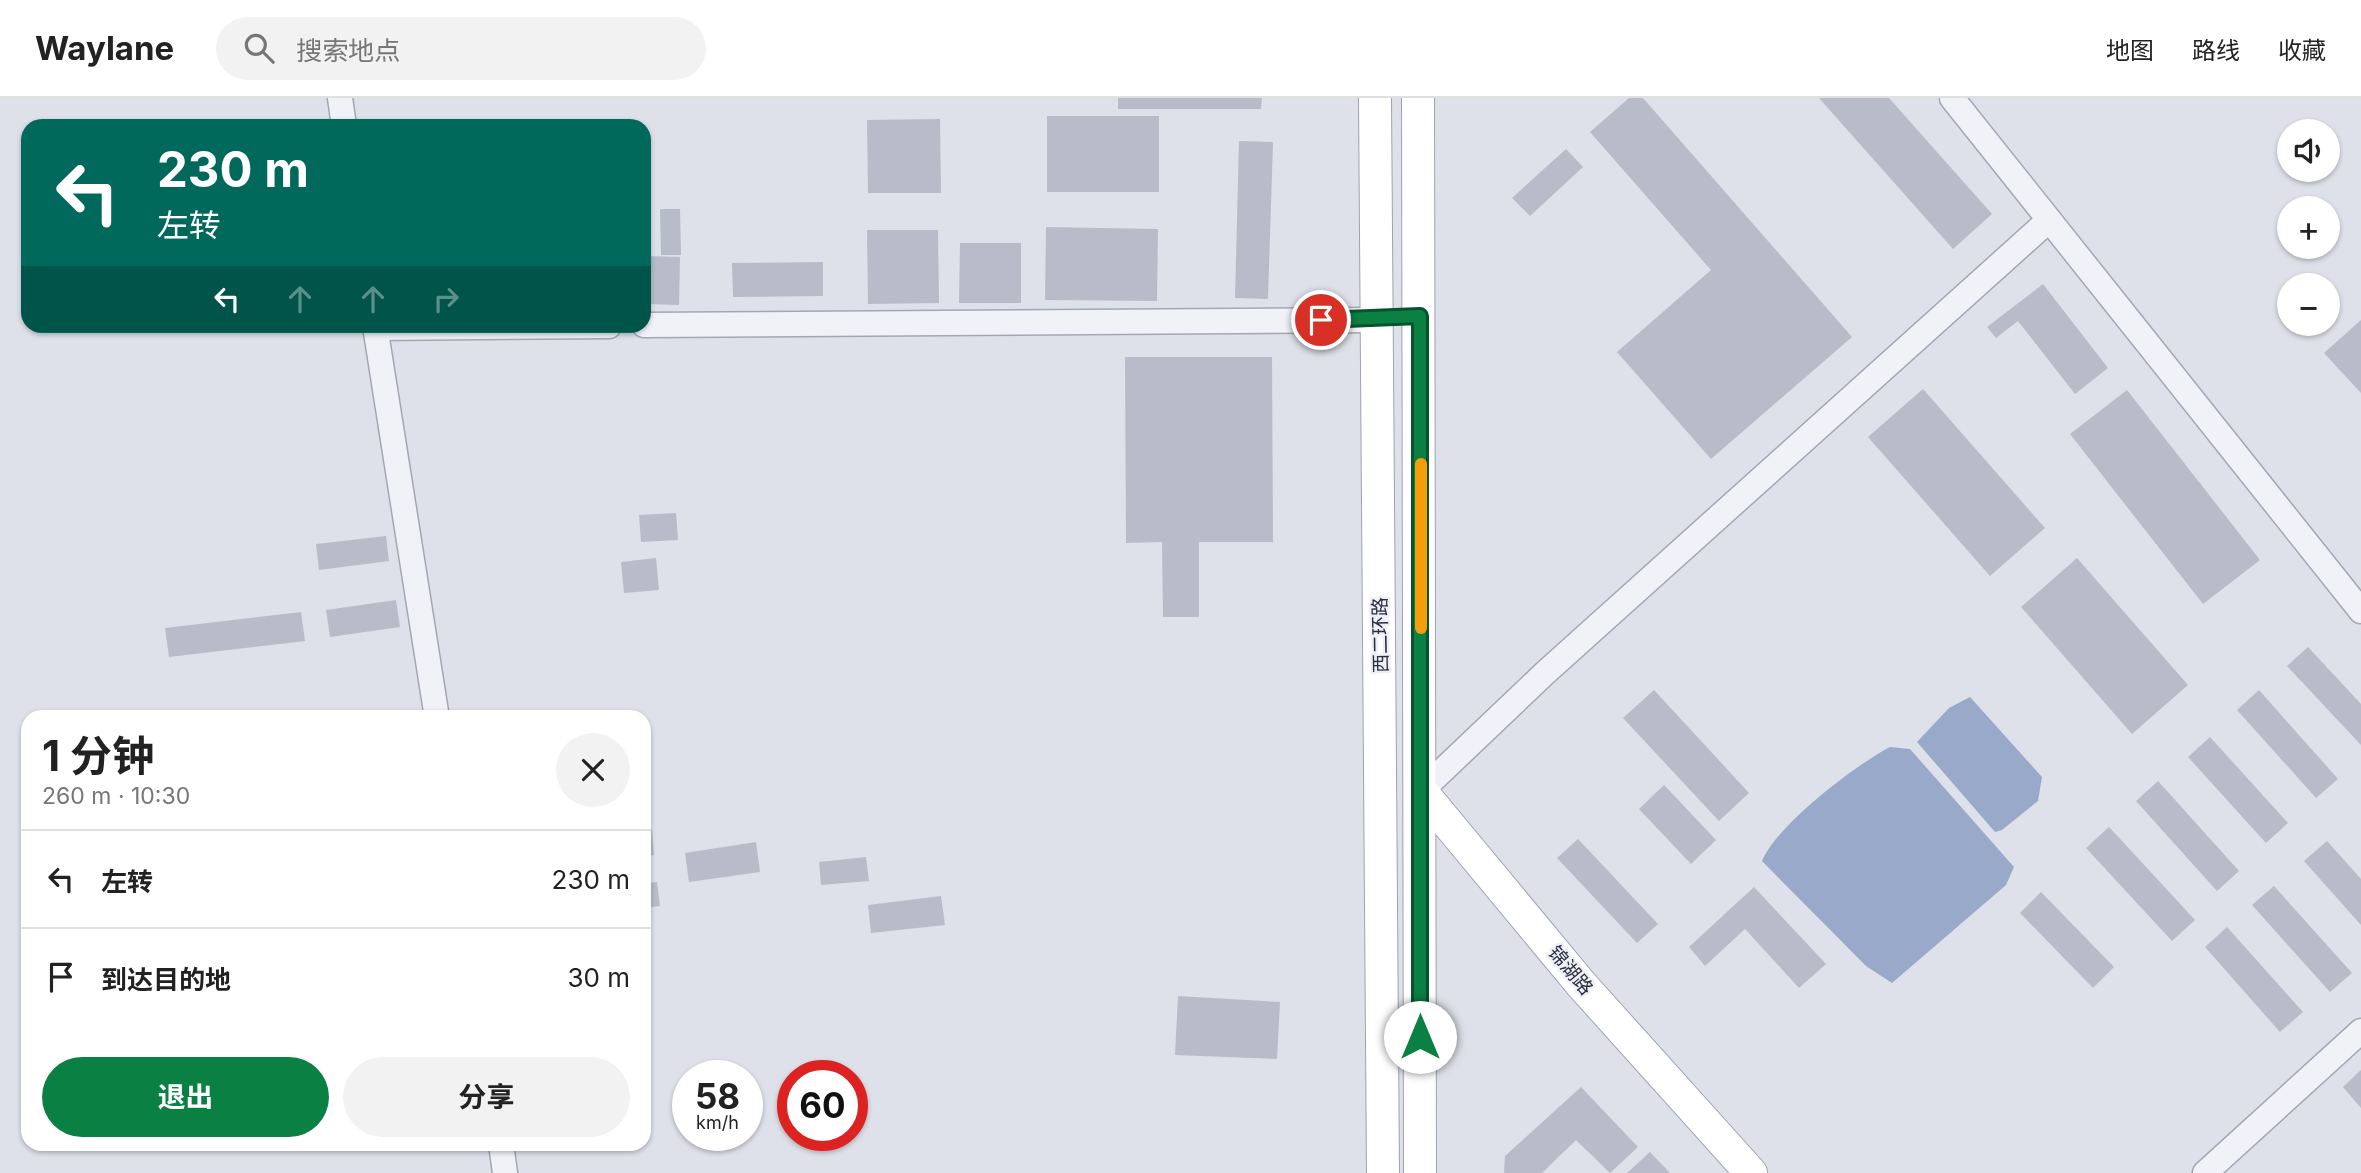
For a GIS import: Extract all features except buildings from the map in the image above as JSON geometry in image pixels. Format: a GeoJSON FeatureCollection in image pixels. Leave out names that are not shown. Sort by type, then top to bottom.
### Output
{"type":"FeatureCollection","features":[{"type":"Feature","properties":{"kind":"main road","name":"西二环路"},"geometry":{"type":"LineString","coordinates":[[1375,98],[1383,1173]]}},
{"type":"Feature","properties":{"kind":"main road","name":"西二环路"},"geometry":{"type":"LineString","coordinates":[[1418,98],[1420,1173]]}},
{"type":"Feature","properties":{"kind":"main road"},"geometry":{"type":"LineString","coordinates":[[1376,320],[1420,316]]}},
{"type":"Feature","properties":{"kind":"main road"},"geometry":{"type":"LineString","coordinates":[[1382,792],[1421,791]]}},
{"type":"Feature","properties":{"kind":"main road","name":"锦湖路"},"geometry":{"type":"LineString","coordinates":[[1421,791],[1581,984],[1751,1173]]}},
{"type":"Feature","properties":{"kind":"street"},"geometry":{"type":"LineString","coordinates":[[340,98],[343,119]]}},
{"type":"Feature","properties":{"kind":"street"},"geometry":{"type":"LineString","coordinates":[[1952,98],[2361,611]]}},
{"type":"Feature","properties":{"kind":"street"},"geometry":{"type":"LineString","coordinates":[[1421,791],[1555,664],[2049,220]]}},
{"type":"Feature","properties":{"kind":"street"},"geometry":{"type":"LineString","coordinates":[[651,325],[1376,320]]}},
{"type":"Feature","properties":{"kind":"street"},"geometry":{"type":"LineString","coordinates":[[376,333],[437,710]]}},
{"type":"Feature","properties":{"kind":"street"},"geometry":{"type":"LineString","coordinates":[[2205,1173],[2361,1031]]}},
{"type":"Feature","properties":{"kind":"street"},"geometry":{"type":"LineString","coordinates":[[502,1151],[505,1173]]}},
{"type":"Feature","properties":{"kind":"water"},"geometry":{"type":"Polygon","coordinates":[[[1970,697],[2042,777],[2038,801],[2002,830],[1995,832],[1917,742],[1949,708],[1970,697]]]}},
{"type":"Feature","properties":{"kind":"water"},"geometry":{"type":"Polygon","coordinates":[[[1890,747],[1910,749],[2014,867],[2006,885],[1892,983],[1866,966],[1762,861],[1770,847],[1800,814],[1838,782],[1890,747]]]}},
{"type":"Feature","properties":{"kind":"slow traffic"},"geometry":{"type":"LineString","coordinates":[[1421,464],[1421,628]]}},
{"type":"Feature","properties":{"kind":"route"},"geometry":{"type":"LineString","coordinates":[[1321,320],[1376,320],[1420,316],[1420,1037]]}}]}
